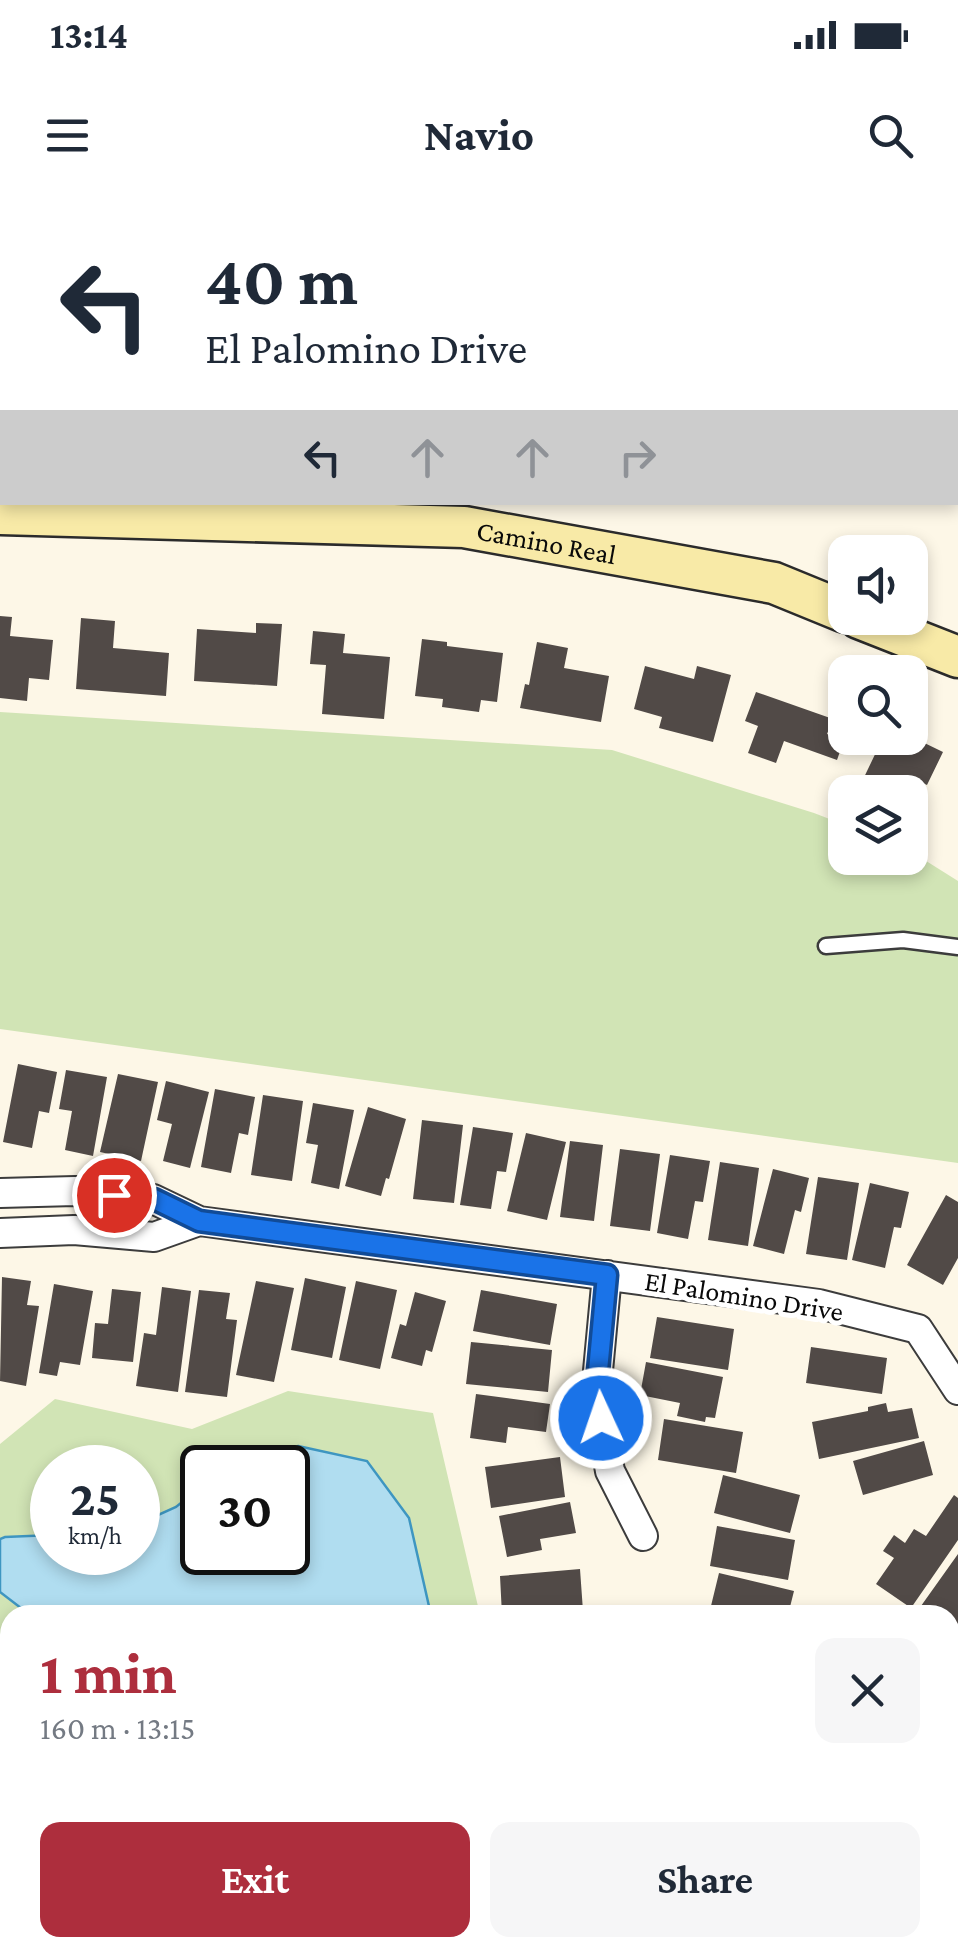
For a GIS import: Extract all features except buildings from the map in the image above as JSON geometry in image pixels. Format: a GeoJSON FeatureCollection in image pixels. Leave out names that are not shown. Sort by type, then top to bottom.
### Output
{"type":"FeatureCollection","features":[{"type":"Feature","properties":{"kind":"main road","name":"Camino Real"},"geometry":{"type":"LineString","coordinates":[[0,514],[464,528],[774,584],[828,605]]}},
{"type":"Feature","properties":{"kind":"main road"},"geometry":{"type":"LineString","coordinates":[[902,635],[958,657]]}},
{"type":"Feature","properties":{"kind":"street","name":"El Palomino Drive"},"geometry":{"type":"LineString","coordinates":[[0,1193],[76,1191],[154,1199],[199,1221],[819,1304],[918,1329],[958,1390]]}},
{"type":"Feature","properties":{"kind":"street","name":"El Palomino Drive"},"geometry":{"type":"LineString","coordinates":[[0,1233],[74,1230],[154,1237],[199,1221]]}},
{"type":"Feature","properties":{"kind":"street"},"geometry":{"type":"LineString","coordinates":[[607,1275],[596,1392],[610,1471],[642,1536]]}},
{"type":"Feature","properties":{"kind":"lane"},"geometry":{"type":"LineString","coordinates":[[826,946],[903,940],[958,946]]}},
{"type":"Feature","properties":{"kind":"green space"},"geometry":{"type":"Polygon","coordinates":[[[0,712],[612,750],[828,818],[828,875],[928,875],[928,862],[958,881],[958,1163],[0,1029],[0,712]]]}},
{"type":"Feature","properties":{"kind":"green space"},"geometry":{"type":"Polygon","coordinates":[[[288,1391],[433,1413],[478,1605],[0,1605],[0,1444],[55,1399],[192,1429],[288,1391]]]}},
{"type":"Feature","properties":{"kind":"water"},"geometry":{"type":"Polygon","coordinates":[[[310,1449],[367,1461],[409,1518],[429,1605],[17,1605],[0,1592],[0,1539],[5,1537],[30,1536],[30,1575],[160,1575],[160,1514],[180,1504],[180,1575],[310,1575],[310,1449]]]}},
{"type":"Feature","properties":{"kind":"route"},"geometry":{"type":"LineString","coordinates":[[114,1195],[154,1199],[199,1221],[607,1275],[596,1392],[601,1418]]}}]}
